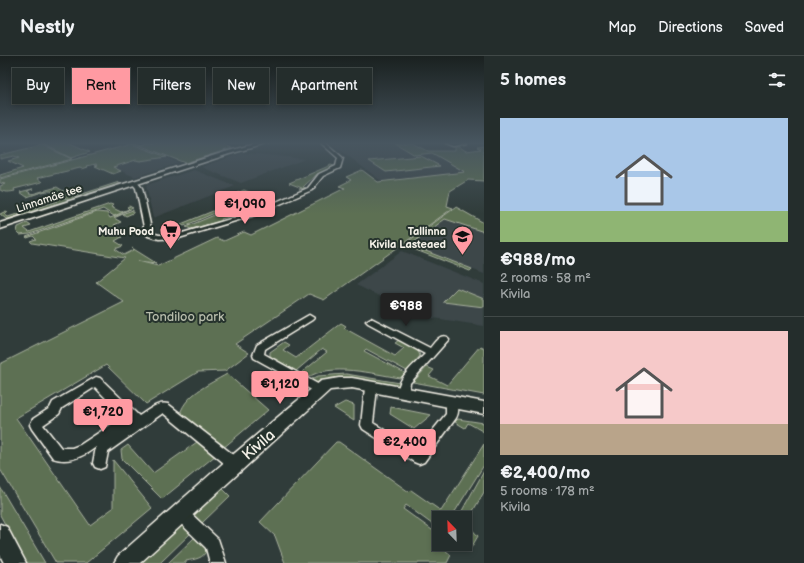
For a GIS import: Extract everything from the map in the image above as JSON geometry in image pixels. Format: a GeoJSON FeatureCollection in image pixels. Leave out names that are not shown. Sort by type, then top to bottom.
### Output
{"type":"FeatureCollection","features":[{"type":"Feature","properties":{"kind":"street","name":"Linnamäe tee"},"geometry":{"type":"LineString","coordinates":[[0,226],[185,167]]}},
{"type":"Feature","properties":{"kind":"street"},"geometry":{"type":"LineString","coordinates":[[135,183],[139,188],[148,232],[150,235],[179,236],[253,214],[310,189],[321,175],[338,167]]}},
{"type":"Feature","properties":{"kind":"street"},"geometry":{"type":"LineString","coordinates":[[309,318],[261,347],[258,355],[319,390]]}},
{"type":"Feature","properties":{"kind":"street"},"geometry":{"type":"LineString","coordinates":[[371,321],[432,353]]}},
{"type":"Feature","properties":{"kind":"street"},"geometry":{"type":"LineString","coordinates":[[404,393],[405,382],[444,339]]}},
{"type":"Feature","properties":{"kind":"street"},"geometry":{"type":"LineString","coordinates":[[122,423],[84,449],[72,454],[58,454],[36,425],[37,422],[55,411],[57,405],[96,381],[138,423]]}},
{"type":"Feature","properties":{"kind":"street","name":"Kivila"},"geometry":{"type":"LineString","coordinates":[[125,563],[326,385],[352,383],[371,388],[484,408]]}},
{"type":"Feature","properties":{"kind":"street"},"geometry":{"type":"LineString","coordinates":[[371,388],[367,425],[420,458],[452,415],[452,402]]}},
{"type":"Feature","properties":{"kind":"street"},"geometry":{"type":"LineString","coordinates":[[100,463],[102,448],[164,406],[235,464]]}},
{"type":"Feature","properties":{"kind":"street"},"geometry":{"type":"LineString","coordinates":[[180,513],[214,544],[218,563]]}},
{"type":"Feature","properties":{"kind":"street"},"geometry":{"type":"LineString","coordinates":[[0,534],[15,563]]}},
{"type":"Feature","properties":{"kind":"shaded area"},"geometry":{"type":"Polygon","coordinates":[[[112,167],[113,167],[168,167],[135,177],[112,167]]]}},
{"type":"Feature","properties":{"kind":"shaded area"},"geometry":{"type":"Polygon","coordinates":[[[202,167],[285,167],[241,183],[202,167]]]}},
{"type":"Feature","properties":{"kind":"shaded area"},"geometry":{"type":"Polygon","coordinates":[[[362,167],[456,167],[466,172],[381,181],[362,167]]]}},
{"type":"Feature","properties":{"kind":"shaded area"},"geometry":{"type":"Polygon","coordinates":[[[194,170],[235,186],[153,218],[146,185],[194,170]]]}},
{"type":"Feature","properties":{"kind":"shaded area","name":"Tallinna Kivila Lasteaed"},"geometry":{"type":"Polygon","coordinates":[[[445,219],[484,232],[484,274],[409,245],[445,219]]]}},
{"type":"Feature","properties":{"kind":"shaded area"},"geometry":{"type":"Polygon","coordinates":[[[402,251],[484,284],[484,326],[421,316],[356,285],[402,251]]]}},
{"type":"Feature","properties":{"kind":"green space"},"geometry":{"type":"Polygon","coordinates":[[[20,167],[43,167],[0,178],[0,175],[23,168],[20,167]]]}},
{"type":"Feature","properties":{"kind":"green space"},"geometry":{"type":"Polygon","coordinates":[[[47,167],[88,167],[37,178],[42,182],[14,189],[15,191],[9,192],[0,190],[0,186],[5,184],[0,183],[0,179],[47,167]]]}},
{"type":"Feature","properties":{"kind":"green space"},"geometry":{"type":"Polygon","coordinates":[[[96,167],[114,167],[121,171],[113,174],[96,167]]]}},
{"type":"Feature","properties":{"kind":"green space"},"geometry":{"type":"Polygon","coordinates":[[[327,167],[337,167],[317,174],[303,187],[306,188],[299,189],[302,188],[289,183],[327,167]]]}},
{"type":"Feature","properties":{"kind":"green space"},"geometry":{"type":"Polygon","coordinates":[[[378,167],[434,167],[386,172],[378,167]]]}},
{"type":"Feature","properties":{"kind":"green space","name":"Tondiloo park"},"geometry":{"type":"Polygon","coordinates":[[[456,167],[484,167],[484,181],[468,180],[450,191],[447,206],[453,208],[324,300],[309,294],[235,344],[249,353],[225,371],[198,372],[146,404],[106,365],[16,418],[90,525],[113,508],[113,460],[152,508],[86,563],[56,563],[0,469],[0,364],[124,302],[96,282],[125,258],[32,243],[30,241],[36,239],[33,236],[26,237],[97,212],[107,213],[110,218],[133,210],[133,213],[126,216],[123,214],[114,218],[121,222],[114,225],[122,230],[114,233],[122,237],[115,241],[123,246],[115,249],[124,255],[134,250],[132,248],[156,263],[138,261],[158,266],[217,238],[224,241],[244,232],[251,235],[345,188],[339,186],[351,180],[346,177],[362,170],[378,182],[465,172],[456,167]]]}},
{"type":"Feature","properties":{"kind":"green space"},"geometry":{"type":"Polygon","coordinates":[[[119,182],[121,183],[69,200],[53,191],[45,191],[27,197],[20,192],[33,189],[27,191],[32,194],[57,187],[73,197],[119,182]]]}},
{"type":"Feature","properties":{"kind":"green space"},"geometry":{"type":"Polygon","coordinates":[[[244,190],[257,195],[184,226],[181,224],[250,196],[244,193],[237,193],[244,190]]]}},
{"type":"Feature","properties":{"kind":"green space"},"geometry":{"type":"Polygon","coordinates":[[[59,194],[68,200],[8,219],[0,214],[6,211],[8,212],[4,214],[8,217],[58,201],[54,198],[48,200],[46,198],[59,194]]]}},
{"type":"Feature","properties":{"kind":"green space"},"geometry":{"type":"Polygon","coordinates":[[[262,195],[279,201],[272,204],[266,201],[262,203],[264,205],[247,212],[221,219],[222,221],[191,229],[186,227],[262,195]]]}},
{"type":"Feature","properties":{"kind":"green space"},"geometry":{"type":"Polygon","coordinates":[[[110,204],[113,205],[111,207],[121,212],[129,209],[127,207],[129,206],[133,208],[114,216],[103,209],[30,234],[20,235],[17,232],[18,227],[27,223],[31,226],[24,228],[29,232],[110,204]]]}},
{"type":"Feature","properties":{"kind":"green space"},"geometry":{"type":"Polygon","coordinates":[[[456,207],[484,223],[484,232],[445,219],[410,245],[472,269],[470,271],[403,245],[456,207]]]}},
{"type":"Feature","properties":{"kind":"green space"},"geometry":{"type":"Polygon","coordinates":[[[457,288],[484,299],[484,307],[443,302],[457,288]]]}},
{"type":"Feature","properties":{"kind":"green space"},"geometry":{"type":"Polygon","coordinates":[[[341,323],[346,326],[344,328],[395,356],[404,348],[395,343],[399,340],[415,348],[420,356],[407,371],[366,349],[364,351],[405,373],[400,378],[352,370],[340,370],[317,373],[307,378],[300,374],[327,352],[322,349],[296,371],[270,356],[270,352],[284,342],[289,345],[283,350],[296,358],[341,323]]]}},
{"type":"Feature","properties":{"kind":"green space"},"geometry":{"type":"Polygon","coordinates":[[[480,346],[484,348],[484,395],[413,382],[427,367],[434,370],[429,376],[447,385],[480,346]]]}},
{"type":"Feature","properties":{"kind":"green space"},"geometry":{"type":"Polygon","coordinates":[[[227,374],[268,410],[222,449],[179,418],[181,410],[191,397],[227,374]]]}},
{"type":"Feature","properties":{"kind":"green space"},"geometry":{"type":"Polygon","coordinates":[[[346,374],[400,383],[399,386],[395,387],[315,383],[310,380],[318,376],[346,374]]]}},
{"type":"Feature","properties":{"kind":"green space"},"geometry":{"type":"Polygon","coordinates":[[[345,402],[354,405],[354,421],[334,408],[345,402]]]}},
{"type":"Feature","properties":{"kind":"green space"},"geometry":{"type":"Polygon","coordinates":[[[391,407],[431,415],[414,429],[390,414],[391,407]]]}},
{"type":"Feature","properties":{"kind":"green space"},"geometry":{"type":"Polygon","coordinates":[[[458,419],[484,423],[484,432],[468,423],[465,428],[455,422],[458,419]]]}},
{"type":"Feature","properties":{"kind":"green space"},"geometry":{"type":"Polygon","coordinates":[[[197,442],[216,455],[162,499],[122,459],[121,450],[128,445],[153,473],[197,442]]]}},
{"type":"Feature","properties":{"kind":"green space"},"geometry":{"type":"Polygon","coordinates":[[[336,442],[339,442],[409,492],[411,490],[441,511],[432,511],[432,524],[406,505],[403,509],[432,530],[432,551],[446,551],[451,555],[447,563],[285,563],[275,536],[260,522],[336,442]]]}},
{"type":"Feature","properties":{"kind":"green space"},"geometry":{"type":"Polygon","coordinates":[[[484,444],[484,465],[455,511],[441,511],[484,444]]]}},
{"type":"Feature","properties":{"kind":"green space"},"geometry":{"type":"Polygon","coordinates":[[[484,471],[484,492],[472,513],[472,511],[462,511],[484,471]]]}},
{"type":"Feature","properties":{"kind":"green space"},"geometry":{"type":"Polygon","coordinates":[[[0,487],[45,563],[26,563],[0,515],[0,487]]]}},
{"type":"Feature","properties":{"kind":"green space"},"geometry":{"type":"Polygon","coordinates":[[[221,487],[230,496],[202,523],[194,515],[194,512],[221,487]]]}},
{"type":"Feature","properties":{"kind":"green space"},"geometry":{"type":"Polygon","coordinates":[[[187,525],[193,531],[160,563],[138,563],[177,527],[187,525]]]}},
{"type":"Feature","properties":{"kind":"green space"},"geometry":{"type":"Polygon","coordinates":[[[472,530],[478,536],[472,546],[472,530]]]}},
{"type":"Feature","properties":{"kind":"green space"},"geometry":{"type":"Polygon","coordinates":[[[195,537],[207,549],[204,555],[199,558],[186,561],[186,563],[168,563],[195,537]]]}},
{"type":"Feature","properties":{"kind":"place","name":"Muhu Pood"},"geometry":{"type":"Point","coordinates":[170,250]}},
{"type":"Feature","properties":{"kind":"place","name":"Tallinna Kivila Lasteaed"},"geometry":{"type":"Point","coordinates":[462,256]}}]}
